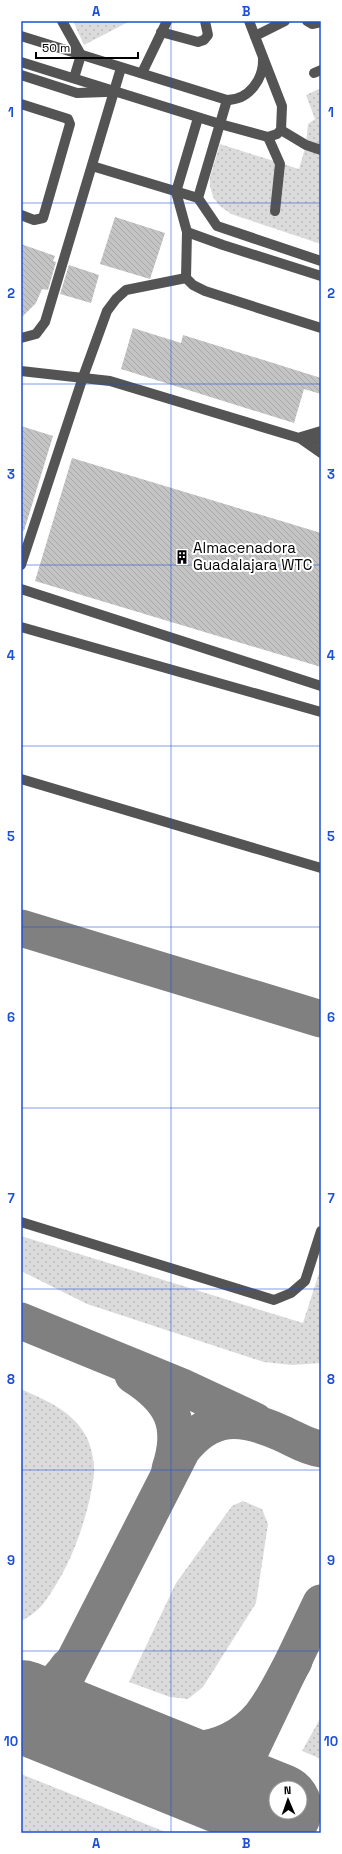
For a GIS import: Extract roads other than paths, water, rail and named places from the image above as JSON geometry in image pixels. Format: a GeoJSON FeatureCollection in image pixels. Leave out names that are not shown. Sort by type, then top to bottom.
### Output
{"type":"FeatureCollection","features":[{"type":"Feature","properties":{"kind":"street"},"geometry":{"type":"LineString","coordinates":[[62,21],[81,55],[74,78]]}},
{"type":"Feature","properties":{"kind":"street"},"geometry":{"type":"LineString","coordinates":[[142,73],[167,21]]}},
{"type":"Feature","properties":{"kind":"street"},"geometry":{"type":"LineString","coordinates":[[161,32],[198,42],[204,40],[208,35],[205,21]]}},
{"type":"Feature","properties":{"kind":"street"},"geometry":{"type":"LineString","coordinates":[[21,62],[198,118],[268,137],[277,134],[281,130],[282,106],[249,21]]}},
{"type":"Feature","properties":{"kind":"street"},"geometry":{"type":"LineString","coordinates":[[255,36],[285,21]]}},
{"type":"Feature","properties":{"kind":"street"},"geometry":{"type":"LineString","coordinates":[[307,21],[312,24],[321,23]]}},
{"type":"Feature","properties":{"kind":"street"},"geometry":{"type":"LineString","coordinates":[[21,36],[227,100],[234,100],[251,90],[259,80],[263,67],[263,54]]}},
{"type":"Feature","properties":{"kind":"street"},"geometry":{"type":"LineString","coordinates":[[21,338],[36,334],[45,322],[121,68]]}},
{"type":"Feature","properties":{"kind":"street"},"geometry":{"type":"LineString","coordinates":[[21,75],[77,93],[114,91]]}},
{"type":"Feature","properties":{"kind":"street"},"geometry":{"type":"LineString","coordinates":[[198,198],[227,100]]}},
{"type":"Feature","properties":{"kind":"street"},"geometry":{"type":"LineString","coordinates":[[21,104],[68,119],[70,124],[43,218],[34,220],[21,215]]}},
{"type":"Feature","properties":{"kind":"street"},"geometry":{"type":"LineString","coordinates":[[198,118],[176,192],[187,232],[186,278],[193,285],[205,291],[321,328]]}},
{"type":"Feature","properties":{"kind":"street"},"geometry":{"type":"LineString","coordinates":[[281,130],[306,145],[321,150]]}},
{"type":"Feature","properties":{"kind":"street"},"geometry":{"type":"LineString","coordinates":[[268,137],[280,164],[275,211]]}},
{"type":"Feature","properties":{"kind":"street"},"geometry":{"type":"LineString","coordinates":[[92,166],[198,198],[217,226],[321,261]]}},
{"type":"Feature","properties":{"kind":"street"},"geometry":{"type":"LineString","coordinates":[[187,232],[321,276]]}},
{"type":"Feature","properties":{"kind":"street"},"geometry":{"type":"LineString","coordinates":[[21,566],[83,377],[107,311],[116,299],[126,290],[186,278]]}},
{"type":"Feature","properties":{"kind":"street"},"geometry":{"type":"LineString","coordinates":[[21,371],[110,381],[299,438],[321,441]]}},
{"type":"Feature","properties":{"kind":"street"},"geometry":{"type":"LineString","coordinates":[[299,438],[321,431]]}},
{"type":"Feature","properties":{"kind":"street"},"geometry":{"type":"LineString","coordinates":[[299,438],[321,453]]}},
{"type":"Feature","properties":{"kind":"street"},"geometry":{"type":"LineString","coordinates":[[21,589],[321,686]]}},
{"type":"Feature","properties":{"kind":"street"},"geometry":{"type":"LineString","coordinates":[[21,627],[321,712]]}},
{"type":"Feature","properties":{"kind":"street"},"geometry":{"type":"LineString","coordinates":[[21,779],[321,868]]}},
{"type":"Feature","properties":{"kind":"street"},"geometry":{"type":"LineString","coordinates":[[21,1222],[274,1300],[291,1293],[305,1280],[321,1232]]}},
{"type":"Feature","properties":{"kind":"place","name":"Almacenadora Guadalajara WTC"},"geometry":{"type":"Point","coordinates":[182,557]}}]}
